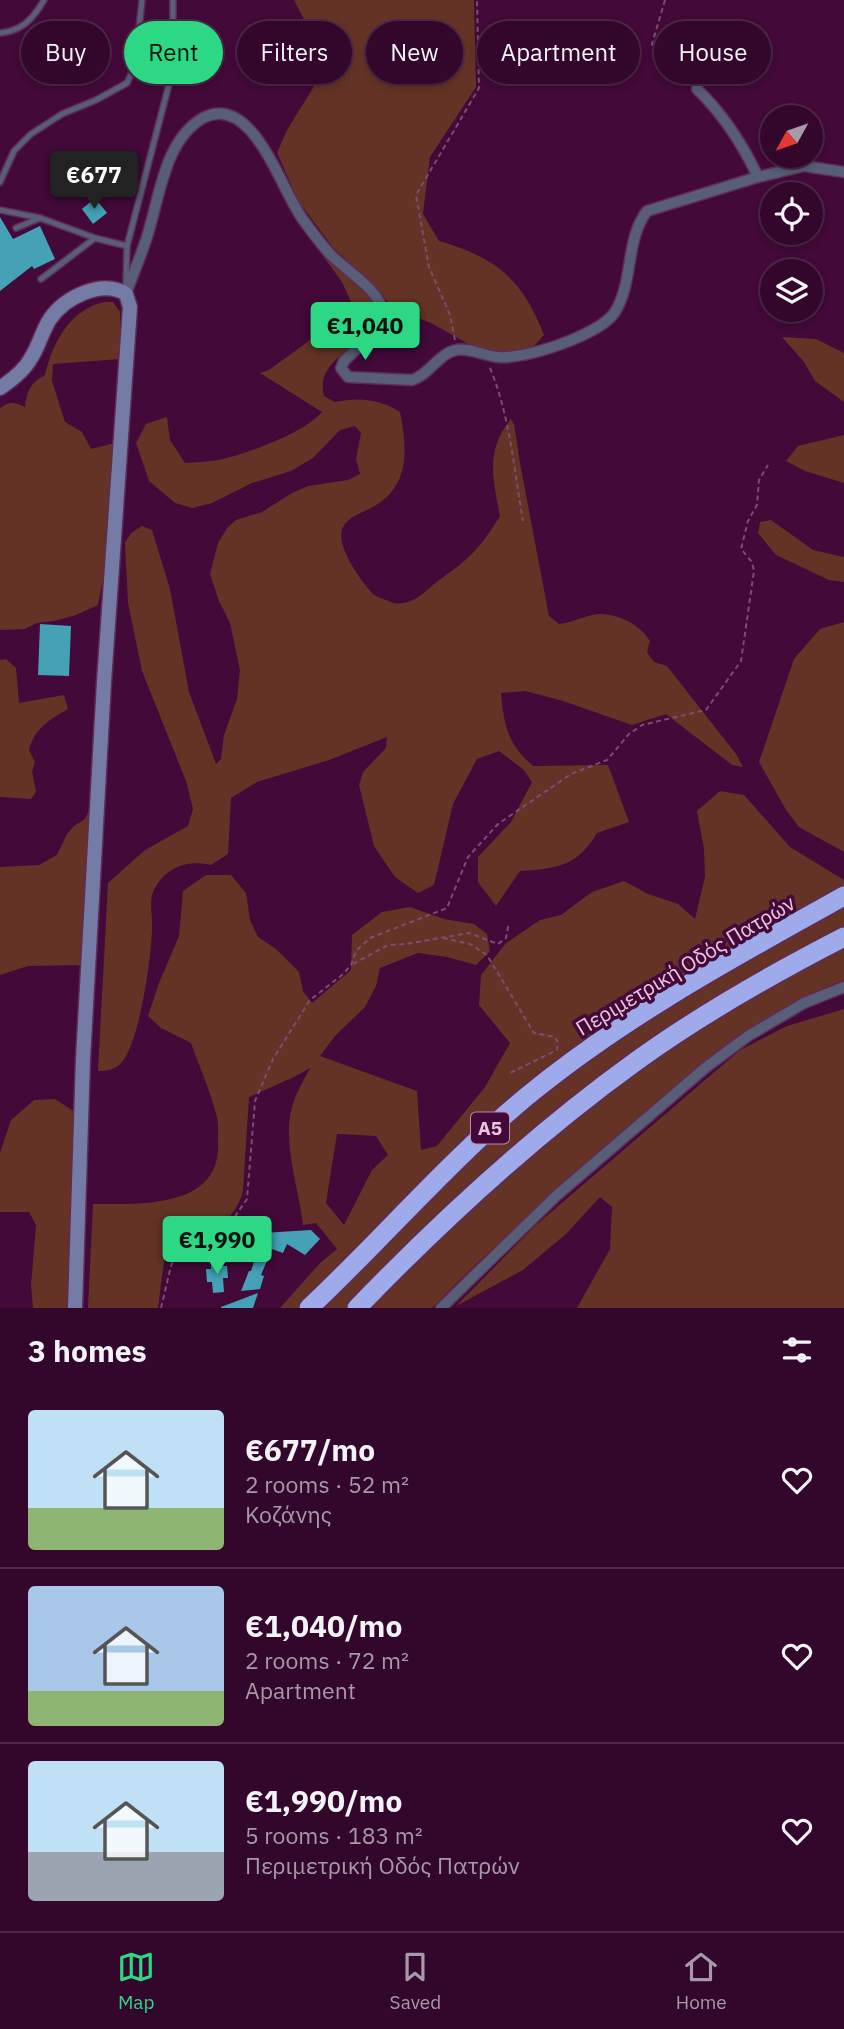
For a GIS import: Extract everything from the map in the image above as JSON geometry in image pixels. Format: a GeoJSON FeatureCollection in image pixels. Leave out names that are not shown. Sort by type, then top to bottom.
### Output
{"type":"FeatureCollection","features":[{"type":"Feature","properties":{"kind":"highway","name":"Περιμετρική Οδός Πατρών"},"geometry":{"type":"LineString","coordinates":[[309,1308],[440,1175],[525,1098],[623,1025],[844,896]]}},
{"type":"Feature","properties":{"kind":"highway","name":"Α5"},"geometry":{"type":"LineString","coordinates":[[357,1308],[506,1164],[635,1062],[707,1015],[844,937]]}},
{"type":"Feature","properties":{"kind":"street"},"geometry":{"type":"LineString","coordinates":[[697,89],[721,113],[741,143],[758,177]]}},
{"type":"Feature","properties":{"kind":"street"},"geometry":{"type":"LineString","coordinates":[[125,295],[148,232],[165,170],[182,137],[204,118],[217,114],[232,114],[261,142],[293,207],[331,255],[372,291],[383,312],[381,323],[344,361],[341,368],[348,377],[411,380],[457,350],[501,358],[554,347],[598,327],[613,315],[625,291],[637,232],[648,211],[758,177],[804,166],[844,172]]}},
{"type":"Feature","properties":{"kind":"street"},"geometry":{"type":"LineString","coordinates":[[0,388],[19,374],[32,358],[50,319],[61,307],[74,298],[109,287],[125,295],[130,307],[104,682],[83,1045],[75,1308]]}},
{"type":"Feature","properties":{"kind":"street"},"geometry":{"type":"LineString","coordinates":[[441,1308],[556,1196],[705,1068],[748,1035],[804,1003],[844,987]]}},
{"type":"Feature","properties":{"kind":"lane"},"geometry":{"type":"LineString","coordinates":[[0,33],[12,32],[25,26],[44,0]]}},
{"type":"Feature","properties":{"kind":"lane"},"geometry":{"type":"LineString","coordinates":[[0,182],[14,151],[31,134],[62,114],[127,83],[135,66],[142,0]]}},
{"type":"Feature","properties":{"kind":"lane"},"geometry":{"type":"LineString","coordinates":[[125,295],[127,246],[173,69],[173,0]]}},
{"type":"Feature","properties":{"kind":"lane"},"geometry":{"type":"LineString","coordinates":[[0,210],[40,218],[95,238],[127,246]]}},
{"type":"Feature","properties":{"kind":"lane"},"geometry":{"type":"LineString","coordinates":[[16,228],[40,218]]}},
{"type":"Feature","properties":{"kind":"lane"},"geometry":{"type":"LineString","coordinates":[[41,279],[95,238]]}},
{"type":"Feature","properties":{"kind":"path"},"geometry":{"type":"LineString","coordinates":[[457,350],[450,315],[429,267],[416,195],[479,88],[477,0]]}},
{"type":"Feature","properties":{"kind":"path"},"geometry":{"type":"LineString","coordinates":[[665,0],[652,44],[653,49],[697,89]]}},
{"type":"Feature","properties":{"kind":"path"},"geometry":{"type":"LineString","coordinates":[[485,355],[501,400],[523,521]]}},
{"type":"Feature","properties":{"kind":"path"},"geometry":{"type":"LineString","coordinates":[[351,965],[356,951],[370,938],[447,908],[468,857],[498,824],[571,774],[607,760],[629,734],[642,725],[706,710],[741,661],[754,571],[752,562],[741,549],[748,521],[757,505],[759,480],[768,465]]}},
{"type":"Feature","properties":{"kind":"path"},"geometry":{"type":"LineString","coordinates":[[161,1308],[171,1266],[177,1253],[185,1246],[226,1228],[247,1199],[255,1101],[268,1070],[310,1000],[351,965],[388,945],[469,933],[498,944],[506,938],[509,923]]}},
{"type":"Feature","properties":{"kind":"path"},"geometry":{"type":"LineString","coordinates":[[443,937],[470,944],[487,955],[534,1033],[555,1037],[558,1043],[557,1050],[508,1074]]}},
{"type":"Feature","properties":{"kind":"shaded area"},"geometry":{"type":"Polygon","coordinates":[[[294,0],[474,0],[476,87],[430,157],[423,214],[439,241],[459,247],[492,263],[517,285],[527,299],[544,335],[534,346],[502,355],[472,346],[433,324],[392,307],[372,283],[334,249],[299,202],[277,153],[287,130],[314,84],[352,84],[352,21],[305,21],[294,0]]]}},
{"type":"Feature","properties":{"kind":"shaded area"},"geometry":{"type":"Polygon","coordinates":[[[305,231],[326,258],[367,293],[375,309],[369,329],[326,372],[324,396],[335,402],[377,402],[400,412],[405,452],[400,477],[385,498],[349,520],[341,534],[345,552],[367,587],[376,596],[391,602],[408,602],[457,567],[478,547],[500,516],[494,478],[494,454],[497,442],[511,419],[549,616],[559,624],[603,614],[624,619],[636,626],[650,641],[647,652],[654,662],[667,666],[736,754],[743,767],[732,765],[666,714],[632,725],[525,691],[501,693],[509,734],[525,758],[533,766],[608,765],[629,822],[597,833],[582,853],[565,864],[520,871],[496,906],[478,882],[478,857],[511,822],[532,782],[524,770],[499,751],[477,759],[453,804],[434,885],[418,893],[395,877],[374,846],[359,785],[363,772],[386,748],[387,737],[329,760],[257,782],[231,798],[228,854],[211,865],[193,863],[177,867],[163,877],[153,892],[149,960],[134,1036],[119,1065],[111,1070],[98,1071],[108,883],[145,850],[188,826],[193,809],[186,781],[142,671],[128,603],[125,543],[131,533],[142,526],[152,530],[170,589],[189,692],[216,764],[221,759],[224,735],[237,699],[240,670],[230,623],[210,574],[218,543],[227,528],[236,520],[262,512],[308,486],[348,480],[360,474],[356,459],[361,433],[355,426],[340,430],[313,458],[291,471],[252,483],[212,503],[192,508],[175,503],[149,481],[136,443],[146,424],[167,417],[170,440],[185,463],[218,460],[276,441],[303,427],[322,412],[260,373],[269,370],[321,332],[341,321],[351,302],[342,282],[305,231]]]}},
{"type":"Feature","properties":{"kind":"shaded area"},"geometry":{"type":"Polygon","coordinates":[[[105,302],[113,302],[120,312],[120,359],[53,364],[52,381],[65,422],[82,432],[91,449],[115,443],[105,569],[98,605],[76,615],[37,623],[25,629],[0,630],[0,408],[12,403],[25,407],[30,388],[45,375],[58,339],[65,329],[82,311],[105,302]]]}},
{"type":"Feature","properties":{"kind":"shaded area"},"geometry":{"type":"Polygon","coordinates":[[[782,337],[816,339],[844,353],[844,402],[815,381],[804,362],[782,337]]]}},
{"type":"Feature","properties":{"kind":"shaded area"},"geometry":{"type":"Polygon","coordinates":[[[844,435],[844,483],[805,471],[786,461],[798,446],[844,435]]]}},
{"type":"Feature","properties":{"kind":"shaded area"},"geometry":{"type":"Polygon","coordinates":[[[771,520],[813,550],[844,557],[844,582],[829,580],[776,555],[758,533],[760,522],[771,520]]]}},
{"type":"Feature","properties":{"kind":"shaded area"},"geometry":{"type":"Polygon","coordinates":[[[844,622],[844,852],[799,827],[786,810],[759,762],[794,659],[820,629],[844,622]]]}},
{"type":"Feature","properties":{"kind":"shaded area"},"geometry":{"type":"Polygon","coordinates":[[[6,659],[16,668],[19,703],[64,695],[68,709],[44,725],[32,742],[29,750],[35,762],[32,771],[36,792],[31,799],[0,797],[0,660],[6,659]]]}},
{"type":"Feature","properties":{"kind":"shaded area"},"geometry":{"type":"Polygon","coordinates":[[[720,791],[744,795],[790,847],[844,880],[844,980],[775,1013],[743,1033],[683,1079],[534,1211],[432,1308],[280,1308],[320,1263],[337,1249],[316,1223],[303,1225],[292,1166],[289,1121],[296,1096],[310,1068],[249,1097],[243,1191],[240,1201],[231,1215],[218,1226],[180,1241],[169,1249],[163,1267],[158,1308],[88,1308],[93,1204],[133,1204],[175,1198],[193,1191],[207,1180],[216,1163],[217,1117],[191,1043],[161,1028],[148,1016],[179,936],[183,891],[206,875],[231,875],[246,893],[250,920],[258,937],[276,949],[299,972],[303,991],[312,1003],[351,970],[352,935],[382,912],[410,907],[444,919],[474,924],[487,934],[490,951],[476,965],[418,953],[380,968],[376,986],[365,1007],[335,1036],[320,1056],[417,1091],[421,1150],[437,1146],[485,1087],[510,1043],[479,1005],[481,975],[506,943],[540,920],[561,915],[592,892],[624,881],[648,894],[678,904],[695,919],[705,877],[704,849],[697,811],[720,791]],[[337,1134],[326,1203],[344,1225],[372,1170],[388,1155],[376,1136],[337,1134]]]}},
{"type":"Feature","properties":{"kind":"shaded area"},"geometry":{"type":"Polygon","coordinates":[[[94,800],[83,965],[28,966],[0,975],[0,867],[39,865],[57,855],[67,834],[85,819],[94,800]]]}},
{"type":"Feature","properties":{"kind":"shaded area"},"geometry":{"type":"Polygon","coordinates":[[[844,1009],[844,1308],[577,1308],[610,1249],[612,1207],[600,1197],[566,1234],[523,1270],[456,1306],[536,1225],[740,1050],[787,1026],[844,1009]]]}},
{"type":"Feature","properties":{"kind":"shaded area"},"geometry":{"type":"Polygon","coordinates":[[[55,1099],[78,1114],[71,1308],[33,1308],[31,1285],[36,1225],[29,1212],[0,1212],[0,1153],[11,1120],[34,1100],[55,1099]]]}},
{"type":"Feature","properties":{"kind":"building"},"geometry":{"type":"Polygon","coordinates":[[[95,198],[107,213],[93,224],[82,209],[95,198]]]}},
{"type":"Feature","properties":{"kind":"building"},"geometry":{"type":"Polygon","coordinates":[[[0,217],[13,239],[40,226],[55,259],[34,269],[32,266],[0,291],[0,217]]]}},
{"type":"Feature","properties":{"kind":"building"},"geometry":{"type":"Polygon","coordinates":[[[40,624],[71,626],[69,676],[38,675],[40,624]]]}},
{"type":"Feature","properties":{"kind":"building"},"geometry":{"type":"Polygon","coordinates":[[[311,1230],[320,1239],[305,1255],[287,1244],[283,1253],[272,1249],[261,1275],[264,1276],[260,1289],[241,1291],[251,1271],[263,1233],[311,1230]]]}},
{"type":"Feature","properties":{"kind":"building"},"geometry":{"type":"Polygon","coordinates":[[[218,1259],[223,1261],[223,1266],[227,1266],[228,1278],[223,1278],[224,1292],[213,1293],[212,1282],[207,1282],[206,1269],[211,1269],[211,1263],[218,1259]]]}},
{"type":"Feature","properties":{"kind":"building"},"geometry":{"type":"Polygon","coordinates":[[[258,1293],[253,1308],[221,1308],[221,1307],[258,1293]]]}}]}
